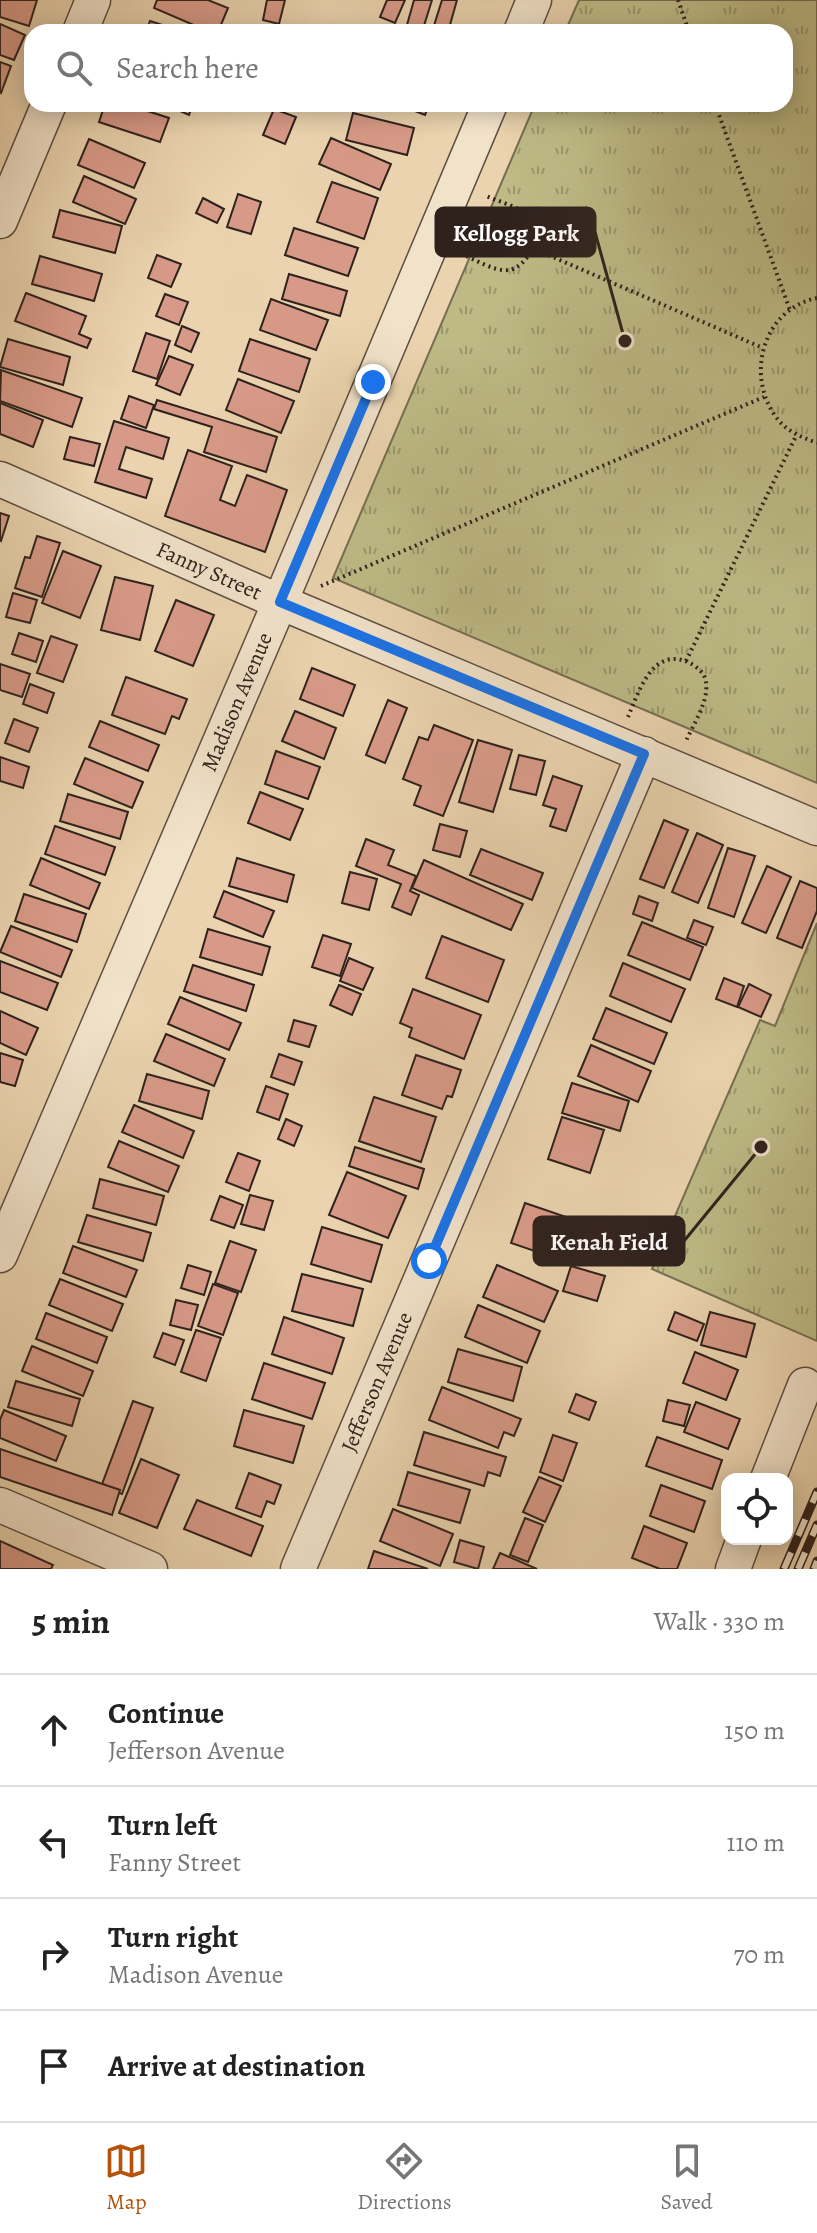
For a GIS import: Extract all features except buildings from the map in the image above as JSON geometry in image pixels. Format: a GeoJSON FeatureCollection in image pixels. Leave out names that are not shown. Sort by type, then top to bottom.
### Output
{"type":"FeatureCollection","features":[{"type":"Feature","properties":{"kind":"street"},"geometry":{"type":"LineString","coordinates":[[83,24],[93,0]]}},
{"type":"Feature","properties":{"kind":"street"},"geometry":{"type":"LineString","coordinates":[[524,24],[534,0]]}},
{"type":"Feature","properties":{"kind":"street"},"geometry":{"type":"LineString","coordinates":[[0,221],[46,112]]}},
{"type":"Feature","properties":{"kind":"street","name":"Madison Avenue"},"geometry":{"type":"LineString","coordinates":[[0,1255],[487,112]]}},
{"type":"Feature","properties":{"kind":"street","name":"Fanny Street"},"geometry":{"type":"LineString","coordinates":[[0,479],[280,602],[817,828]]}},
{"type":"Feature","properties":{"kind":"street","name":"Jefferson Avenue"},"geometry":{"type":"LineString","coordinates":[[298,1569],[644,754]]}},
{"type":"Feature","properties":{"kind":"street"},"geometry":{"type":"LineString","coordinates":[[770,1473],[805,1385]]}},
{"type":"Feature","properties":{"kind":"street"},"geometry":{"type":"LineString","coordinates":[[0,1505],[150,1569]]}},
{"type":"Feature","properties":{"kind":"street"},"geometry":{"type":"LineString","coordinates":[[733,1569],[742,1545]]}},
{"type":"Feature","properties":{"kind":"path"},"geometry":{"type":"LineString","coordinates":[[678,0],[686,24]]}},
{"type":"Feature","properties":{"kind":"path"},"geometry":{"type":"LineString","coordinates":[[718,112],[790,310]]}},
{"type":"Feature","properties":{"kind":"path"},"geometry":{"type":"LineString","coordinates":[[461,254],[506,270],[521,265],[532,248],[536,229],[534,221],[519,210],[486,196]]}},
{"type":"Feature","properties":{"kind":"path"},"geometry":{"type":"LineString","coordinates":[[532,248],[763,348]]}},
{"type":"Feature","properties":{"kind":"path"},"geometry":{"type":"LineString","coordinates":[[817,298],[790,310],[774,327],[763,348],[759,371],[764,397],[777,419],[796,436],[817,443]]}},
{"type":"Feature","properties":{"kind":"path"},"geometry":{"type":"LineString","coordinates":[[319,587],[764,397]]}},
{"type":"Feature","properties":{"kind":"path"},"geometry":{"type":"LineString","coordinates":[[686,661],[796,436]]}},
{"type":"Feature","properties":{"kind":"path"},"geometry":{"type":"LineString","coordinates":[[627,719],[652,668],[674,659],[686,661],[703,673],[706,682],[703,701],[685,744]]}},
{"type":"Feature","properties":{"kind":"green space"},"geometry":{"type":"Polygon","coordinates":[[[579,0],[817,0],[817,783],[333,578],[532,112],[793,112],[793,24],[568,24],[579,0]]]}},
{"type":"Feature","properties":{"kind":"green space"},"geometry":{"type":"Polygon","coordinates":[[[817,923],[817,1341],[652,1269],[760,1020],[775,1026],[817,923]]]}},
{"type":"Feature","properties":{"kind":"railway"},"geometry":{"type":"LineString","coordinates":[[784,1569],[817,1492]]}},
{"type":"Feature","properties":{"kind":"railway"},"geometry":{"type":"LineString","coordinates":[[798,1569],[817,1525]]}},
{"type":"Feature","properties":{"kind":"railway"},"geometry":{"type":"LineString","coordinates":[[814,1569],[817,1561]]}},
{"type":"Feature","properties":{"kind":"place","name":"Kellogg Park"},"geometry":{"type":"Point","coordinates":[625,341]}},
{"type":"Feature","properties":{"kind":"place","name":"Kenah Field"},"geometry":{"type":"Point","coordinates":[761,1147]}},
{"type":"Feature","properties":{"kind":"route"},"geometry":{"type":"LineString","coordinates":[[373,382],[280,602],[644,754],[429,1261]]}}]}
